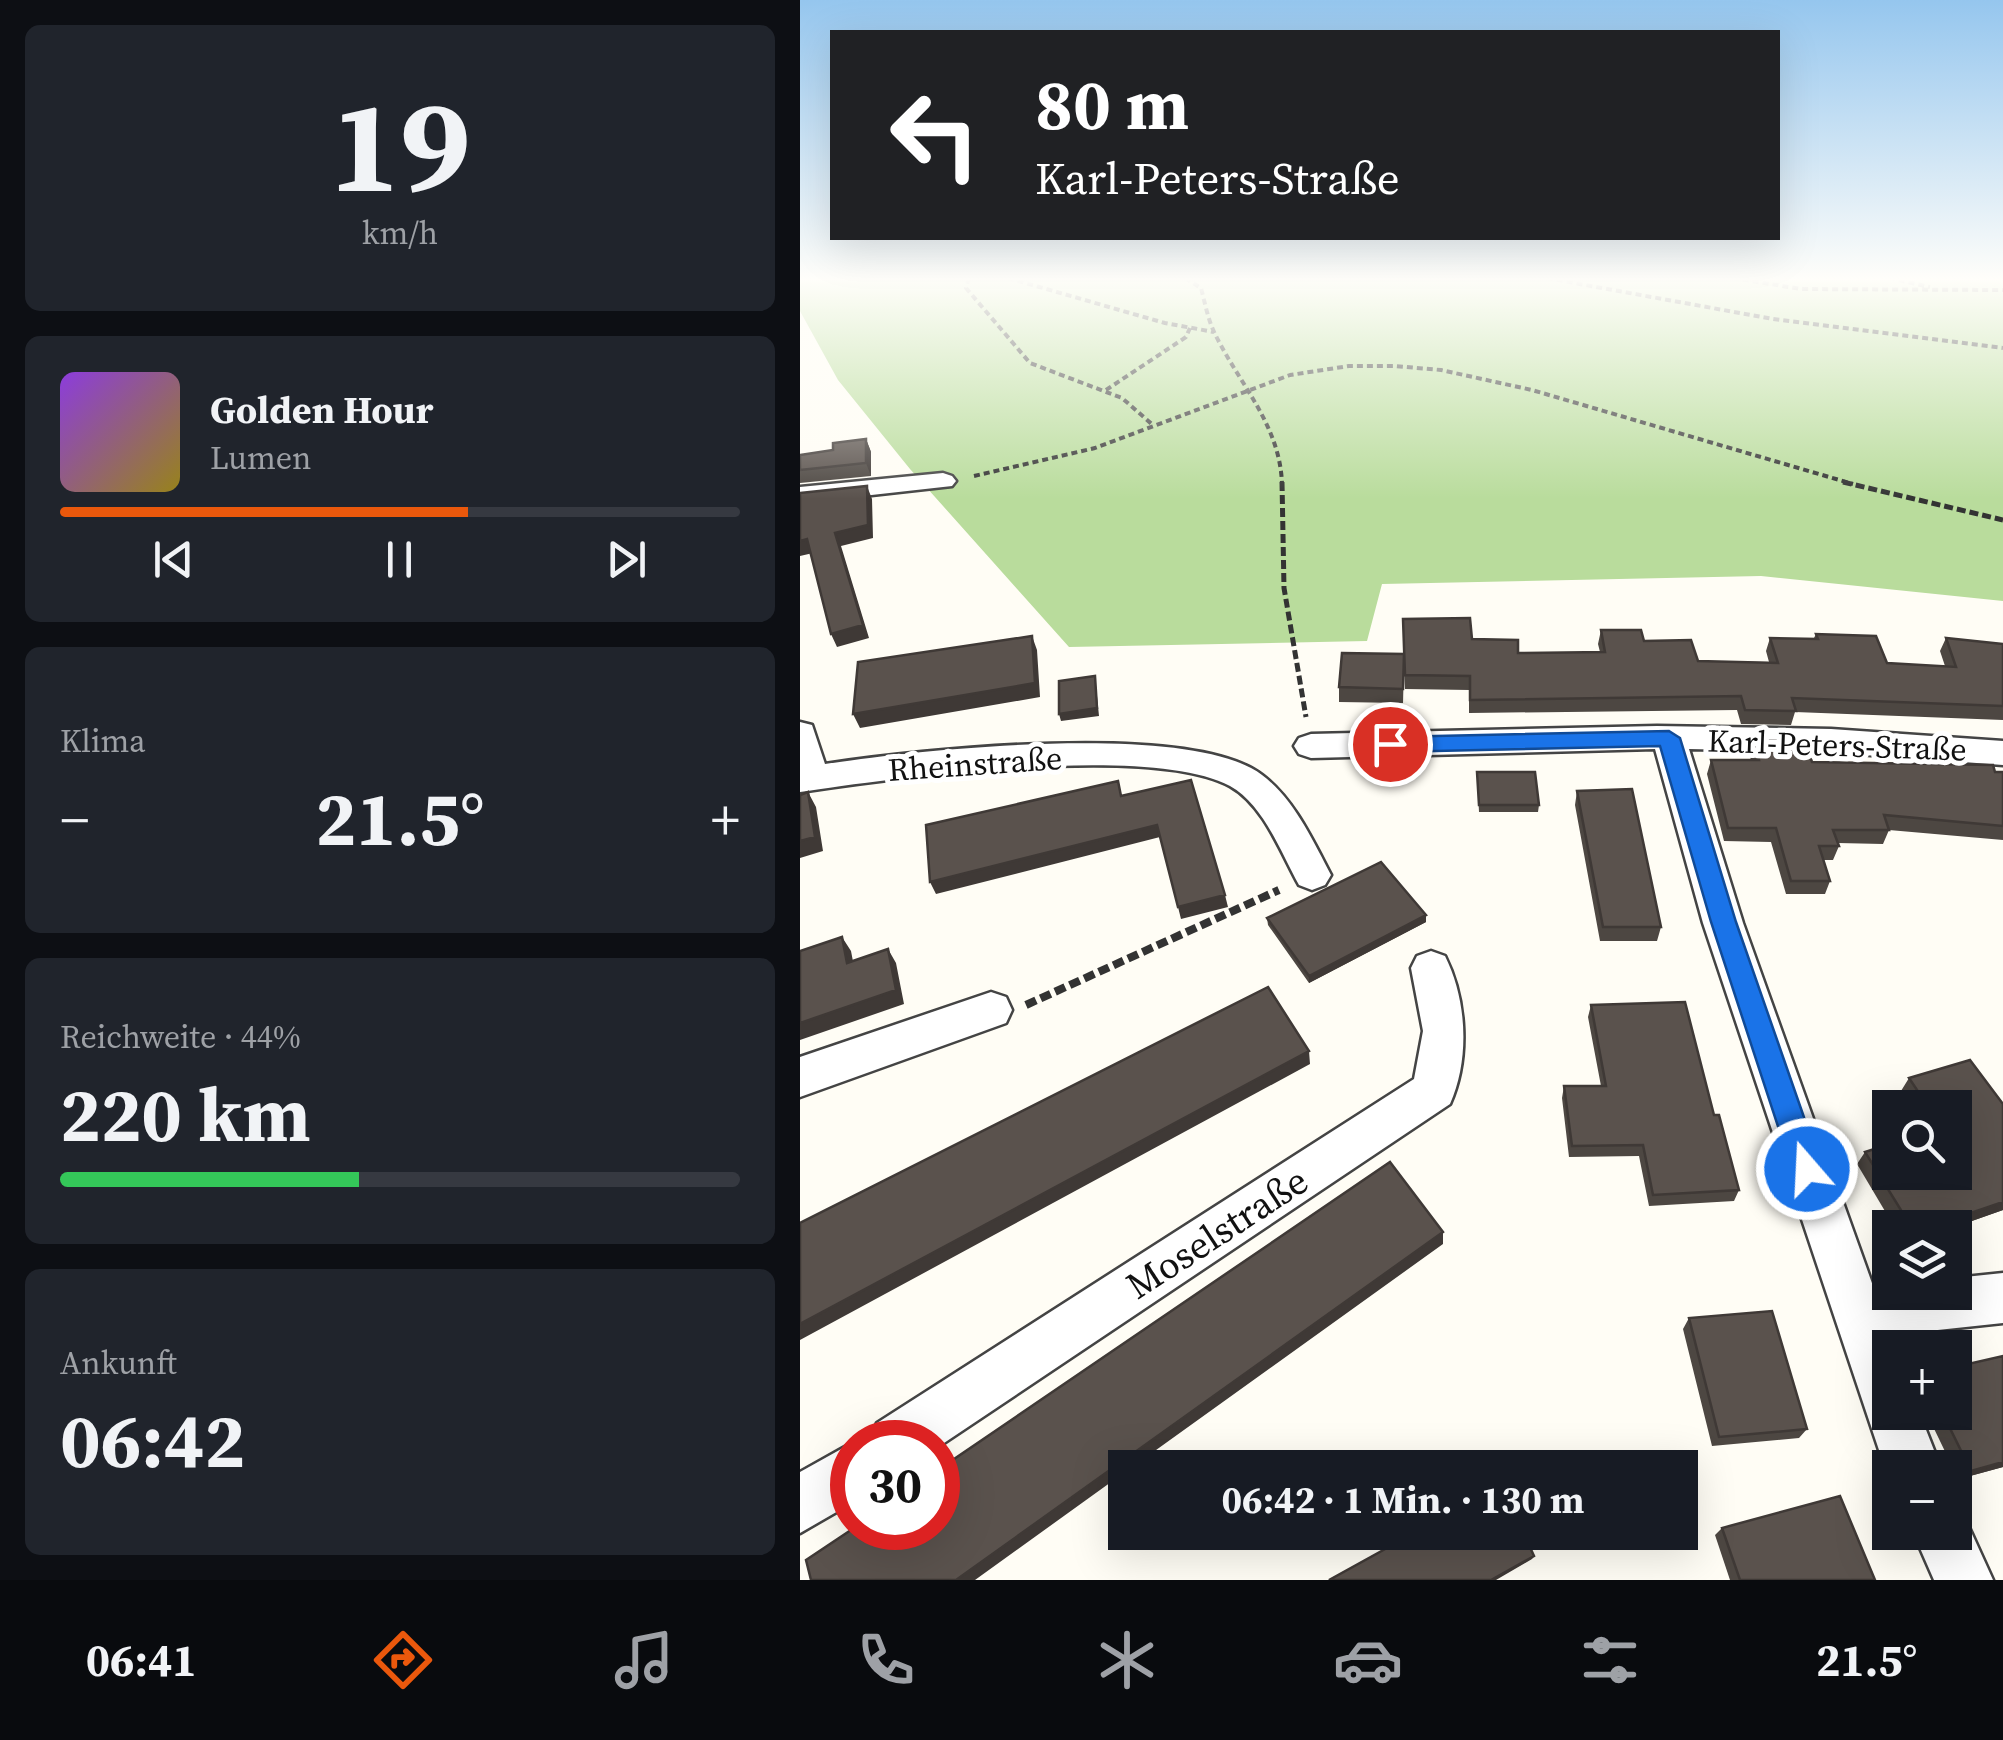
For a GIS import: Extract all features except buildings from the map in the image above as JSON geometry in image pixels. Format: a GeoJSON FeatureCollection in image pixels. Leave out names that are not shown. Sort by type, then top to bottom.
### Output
{"type":"FeatureCollection","features":[{"type":"Feature","properties":{"kind":"street"},"geometry":{"type":"LineString","coordinates":[[800,495],[943,481]]}},
{"type":"Feature","properties":{"kind":"street"},"geometry":{"type":"LineString","coordinates":[[800,732],[806,779]]}},
{"type":"Feature","properties":{"kind":"street","name":"Karl-Peters-Straße"},"geometry":{"type":"LineString","coordinates":[[1311,746],[1669,738],[1895,741],[2003,753]]}},
{"type":"Feature","properties":{"kind":"street"},"geometry":{"type":"LineString","coordinates":[[1669,738],[1723,922],[1872,1355]]}},
{"type":"Feature","properties":{"kind":"street","name":"Rheinstraße"},"geometry":{"type":"LineString","coordinates":[[806,779],[922,765],[1042,758],[1150,758],[1205,763],[1244,778],[1280,818],[1312,875]]}},
{"type":"Feature","properties":{"kind":"street","name":"Moselstraße"},"geometry":{"type":"LineString","coordinates":[[930,1420],[1434,1090],[1444,1031],[1432,968]]}},
{"type":"Feature","properties":{"kind":"street"},"geometry":{"type":"LineString","coordinates":[[800,1076],[991,1010]]}},
{"type":"Feature","properties":{"kind":"street"},"geometry":{"type":"LineString","coordinates":[[1857,1312],[2003,1298]]}},
{"type":"Feature","properties":{"kind":"street"},"geometry":{"type":"LineString","coordinates":[[800,1505],[830,1485]]}},
{"type":"Feature","properties":{"kind":"street"},"geometry":{"type":"LineString","coordinates":[[1950,1550],[1964,1580]]}},
{"type":"Feature","properties":{"kind":"path"},"geometry":{"type":"LineString","coordinates":[[1021,352],[1030,363],[1122,398],[1154,426]]}},
{"type":"Feature","properties":{"kind":"path"},"geometry":{"type":"LineString","coordinates":[[1106,390],[1164,352]]}},
{"type":"Feature","properties":{"kind":"path"},"geometry":{"type":"LineString","coordinates":[[1226,352],[1248,386],[1281,455],[1284,588],[1311,746]]}},
{"type":"Feature","properties":{"kind":"path"},"geometry":{"type":"LineString","coordinates":[[943,481],[1041,464],[1154,426],[1285,374],[1350,366],[1412,366],[1476,377],[1836,480],[2003,520]]}},
{"type":"Feature","properties":{"kind":"path"},"geometry":{"type":"LineString","coordinates":[[991,1010],[1030,1004],[1312,875]]}},
{"type":"Feature","properties":{"kind":"green space"},"geometry":{"type":"Polygon","coordinates":[[[822,352],[2003,352],[2003,601],[1761,576],[1382,584],[1367,641],[1069,647],[910,469],[838,380],[822,352]]]}},
{"type":"Feature","properties":{"kind":"route"},"geometry":{"type":"LineString","coordinates":[[1390,744],[1669,738],[1723,922],[1807,1169]]}}]}
